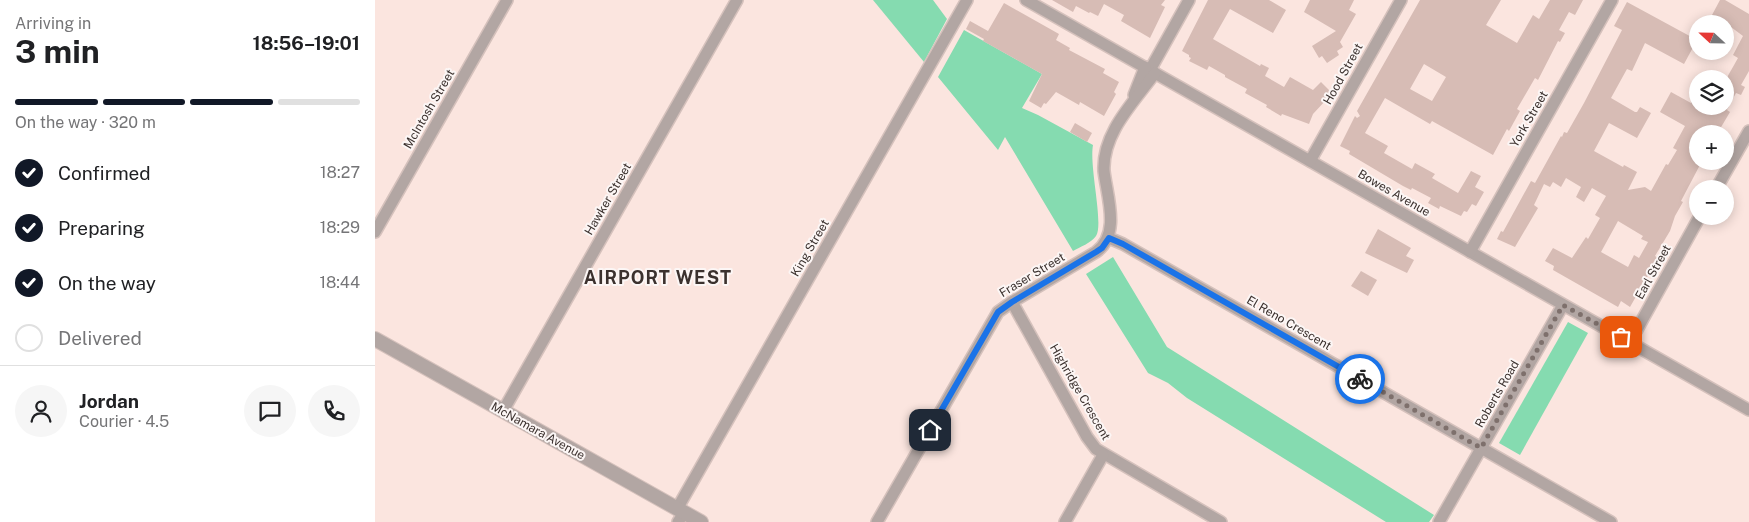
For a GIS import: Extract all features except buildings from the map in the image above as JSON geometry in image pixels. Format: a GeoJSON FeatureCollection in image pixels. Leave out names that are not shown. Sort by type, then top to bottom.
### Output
{"type":"FeatureCollection","features":[{"type":"Feature","properties":{"kind":"street","name":"McIntosh Street"},"geometry":{"type":"LineString","coordinates":[[375,232],[507,0]]}},
{"type":"Feature","properties":{"kind":"street","name":"Hawker Street"},"geometry":{"type":"LineString","coordinates":[[503,411],[737,0]]}},
{"type":"Feature","properties":{"kind":"street","name":"King Street"},"geometry":{"type":"LineString","coordinates":[[680,514],[967,0]]}},
{"type":"Feature","properties":{"kind":"street","name":"Bowes Avenue"},"geometry":{"type":"LineString","coordinates":[[1026,0],[1749,410]]}},
{"type":"Feature","properties":{"kind":"street"},"geometry":{"type":"LineString","coordinates":[[1109,238],[1111,226],[1104,171],[1105,154],[1109,142],[1189,0]]}},
{"type":"Feature","properties":{"kind":"street","name":"Hood Street"},"geometry":{"type":"LineString","coordinates":[[1310,161],[1401,0]]}},
{"type":"Feature","properties":{"kind":"street","name":"York Street"},"geometry":{"type":"LineString","coordinates":[[1470,252],[1612,0]]}},
{"type":"Feature","properties":{"kind":"street"},"geometry":{"type":"LineString","coordinates":[[1721,180],[1749,131]]}},
{"type":"Feature","properties":{"kind":"street","name":"Earl Street"},"geometry":{"type":"LineString","coordinates":[[1630,342],[1695,225]]}},
{"type":"Feature","properties":{"kind":"street","name":"Fraser Street"},"geometry":{"type":"LineString","coordinates":[[877,522],[998,312],[1102,248],[1109,238]]}},
{"type":"Feature","properties":{"kind":"street","name":"El Reno Crescent"},"geometry":{"type":"LineString","coordinates":[[1109,238],[1611,522]]}},
{"type":"Feature","properties":{"kind":"street","name":"Highridge Crescent"},"geometry":{"type":"LineString","coordinates":[[1012,302],[1096,450],[1221,522]]}},
{"type":"Feature","properties":{"kind":"street","name":"Roberts Road"},"geometry":{"type":"LineString","coordinates":[[1439,522],[1563,305]]}},
{"type":"Feature","properties":{"kind":"street","name":"McNamara Avenue"},"geometry":{"type":"LineString","coordinates":[[375,339],[680,514],[701,522]]}},
{"type":"Feature","properties":{"kind":"street"},"geometry":{"type":"LineString","coordinates":[[1065,522],[1103,455]]}},
{"type":"Feature","properties":{"kind":"green space"},"geometry":{"type":"Polygon","coordinates":[[[873,0],[933,0],[947,19],[924,62],[873,0]]]}},
{"type":"Feature","properties":{"kind":"green space"},"geometry":{"type":"Polygon","coordinates":[[[964,30],[1042,74],[1022,108],[1093,145],[1092,155],[1098,208],[1098,230],[1096,236],[1085,245],[1073,251],[1005,137],[998,150],[938,77],[964,30]]]}},
{"type":"Feature","properties":{"kind":"green space"},"geometry":{"type":"Polygon","coordinates":[[[1113,257],[1167,347],[1434,515],[1429,522],[1386,522],[1187,398],[1168,383],[1148,373],[1086,274],[1113,257]]]}},
{"type":"Feature","properties":{"kind":"green space"},"geometry":{"type":"Polygon","coordinates":[[[1568,322],[1588,333],[1520,455],[1499,443],[1568,322]]]}},
{"type":"Feature","properties":{"kind":"way so far"},"geometry":{"type":"LineString","coordinates":[[1360,379],[1481,448],[1563,305],[1621,337]]}},
{"type":"Feature","properties":{"kind":"district","name":"AIRPORT WEST"},"geometry":{"type":"Point","coordinates":[658,277]}},
{"type":"Feature","properties":{"kind":"route"},"geometry":{"type":"LineString","coordinates":[[930,430],[998,312],[1102,248],[1109,238],[1123,244],[1360,379]]}}]}
